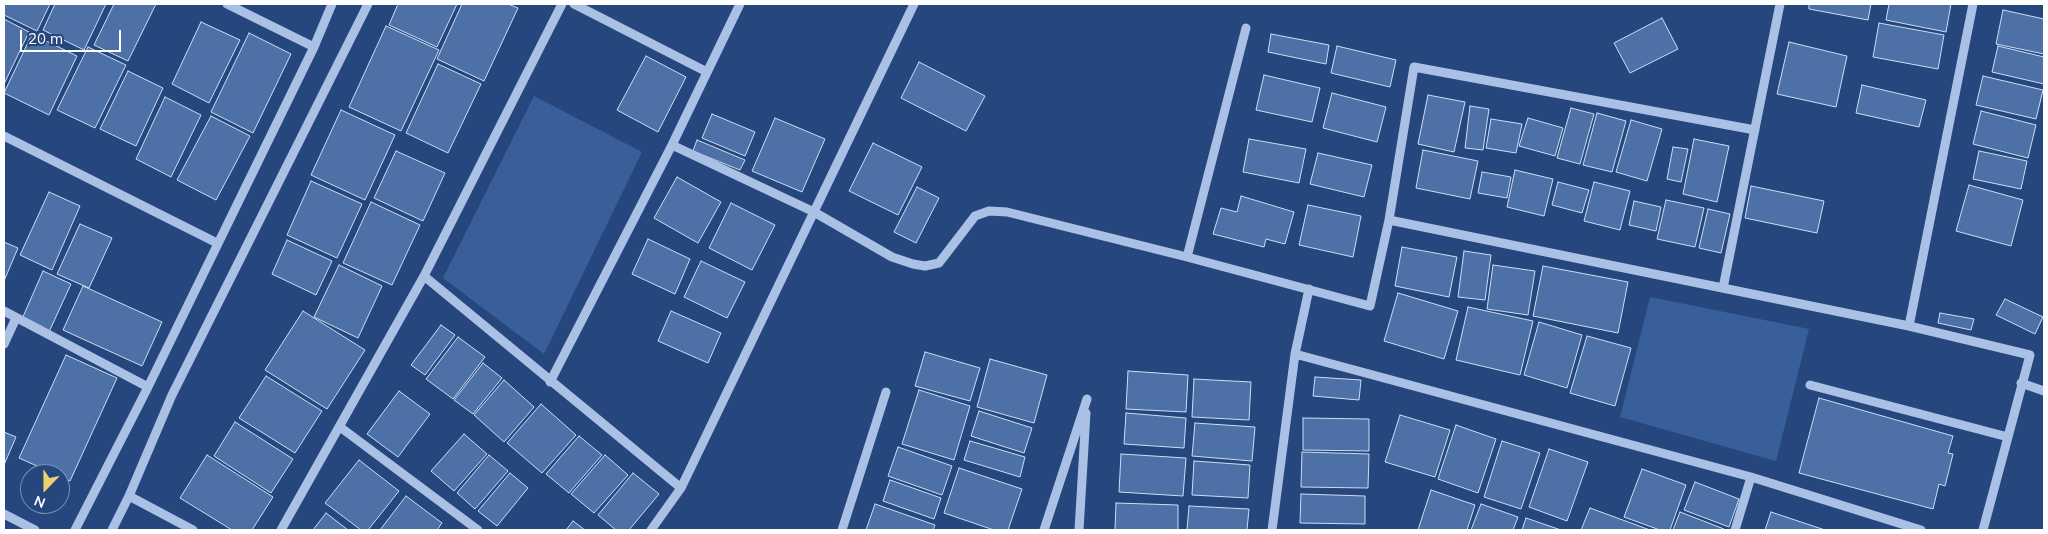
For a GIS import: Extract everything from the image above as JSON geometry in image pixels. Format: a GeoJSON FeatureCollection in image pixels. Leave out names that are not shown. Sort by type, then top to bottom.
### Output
{"type":"FeatureCollection","features":[{"type":"Feature","properties":{"kind":"street"},"geometry":{"type":"LineString","coordinates":[[227,4],[314,47]]}},
{"type":"Feature","properties":{"kind":"street"},"geometry":{"type":"LineString","coordinates":[[75,530],[148,387],[314,47],[332,4]]}},
{"type":"Feature","properties":{"kind":"street"},"geometry":{"type":"LineString","coordinates":[[112,530],[129,496],[172,395],[368,4]]}},
{"type":"Feature","properties":{"kind":"street"},"geometry":{"type":"LineString","coordinates":[[281,530],[424,276],[562,4]]}},
{"type":"Feature","properties":{"kind":"street"},"geometry":{"type":"LineString","coordinates":[[574,4],[707,72]]}},
{"type":"Feature","properties":{"kind":"street"},"geometry":{"type":"LineString","coordinates":[[550,382],[672,145],[740,4]]}},
{"type":"Feature","properties":{"kind":"street"},"geometry":{"type":"LineString","coordinates":[[651,530],[681,488],[914,4]]}},
{"type":"Feature","properties":{"kind":"street"},"geometry":{"type":"LineString","coordinates":[[1723,288],[1780,4]]}},
{"type":"Feature","properties":{"kind":"street"},"geometry":{"type":"LineString","coordinates":[[1909,326],[1973,4]]}},
{"type":"Feature","properties":{"kind":"street"},"geometry":{"type":"LineString","coordinates":[[1187,257],[1246,28]]}},
{"type":"Feature","properties":{"kind":"street"},"geometry":{"type":"LineString","coordinates":[[672,145],[814,212],[892,257],[925,266],[939,263],[975,216],[989,211],[1007,212],[1187,257],[1370,306],[1389,220],[1414,67],[1755,130]]}},
{"type":"Feature","properties":{"kind":"street"},"geometry":{"type":"LineString","coordinates":[[4,136],[217,243]]}},
{"type":"Feature","properties":{"kind":"street"},"geometry":{"type":"LineString","coordinates":[[1389,220],[1909,326],[2030,355],[1983,530]]}},
{"type":"Feature","properties":{"kind":"street"},"geometry":{"type":"LineString","coordinates":[[424,276],[550,382],[681,488]]}},
{"type":"Feature","properties":{"kind":"street"},"geometry":{"type":"LineString","coordinates":[[1272,530],[1295,354],[1309,290]]}},
{"type":"Feature","properties":{"kind":"street"},"geometry":{"type":"LineString","coordinates":[[4,311],[148,387]]}},
{"type":"Feature","properties":{"kind":"street"},"geometry":{"type":"LineString","coordinates":[[4,344],[16,318]]}},
{"type":"Feature","properties":{"kind":"street"},"geometry":{"type":"LineString","coordinates":[[1295,354],[1752,477],[1921,530]]}},
{"type":"Feature","properties":{"kind":"street"},"geometry":{"type":"LineString","coordinates":[[2021,383],[2044,390]]}},
{"type":"Feature","properties":{"kind":"street"},"geometry":{"type":"LineString","coordinates":[[1810,385],[2008,437]]}},
{"type":"Feature","properties":{"kind":"street"},"geometry":{"type":"LineString","coordinates":[[842,530],[886,392]]}},
{"type":"Feature","properties":{"kind":"street"},"geometry":{"type":"LineString","coordinates":[[1044,530],[1087,399],[1079,530]]}},
{"type":"Feature","properties":{"kind":"street"},"geometry":{"type":"LineString","coordinates":[[340,427],[478,530]]}},
{"type":"Feature","properties":{"kind":"street"},"geometry":{"type":"LineString","coordinates":[[1735,530],[1752,477]]}},
{"type":"Feature","properties":{"kind":"street"},"geometry":{"type":"LineString","coordinates":[[129,496],[192,530]]}},
{"type":"Feature","properties":{"kind":"street"},"geometry":{"type":"LineString","coordinates":[[4,514],[35,530]]}},
{"type":"Feature","properties":{"kind":"shaded area"},"geometry":{"type":"Polygon","coordinates":[[[534,96],[642,152],[544,354],[443,278],[534,96]]]}},
{"type":"Feature","properties":{"kind":"shaded area"},"geometry":{"type":"Polygon","coordinates":[[[1650,297],[1809,329],[1776,461],[1620,417],[1650,297]]]}},
{"type":"Feature","properties":{"kind":"building"},"geometry":{"type":"Polygon","coordinates":[[[4,4],[50,4],[37,31],[4,15],[4,4]]]}},
{"type":"Feature","properties":{"kind":"building"},"geometry":{"type":"Polygon","coordinates":[[[55,4],[106,4],[84,50],[43,30],[55,4]]]}},
{"type":"Feature","properties":{"kind":"building"},"geometry":{"type":"Polygon","coordinates":[[[114,4],[156,4],[128,61],[94,45],[114,4]]]}},
{"type":"Feature","properties":{"kind":"building"},"geometry":{"type":"Polygon","coordinates":[[[398,4],[457,4],[437,47],[389,25],[398,4]]]}},
{"type":"Feature","properties":{"kind":"building"},"geometry":{"type":"Polygon","coordinates":[[[462,4],[508,4],[518,8],[484,81],[437,59],[462,4]]]}},
{"type":"Feature","properties":{"kind":"building"},"geometry":{"type":"Polygon","coordinates":[[[1809,4],[1871,4],[1868,20],[1809,9],[1809,4]]]}},
{"type":"Feature","properties":{"kind":"building"},"geometry":{"type":"Polygon","coordinates":[[[1889,4],[1951,4],[1946,32],[1886,20],[1889,4]]]}},
{"type":"Feature","properties":{"kind":"building"},"geometry":{"type":"Polygon","coordinates":[[[2003,10],[2044,19],[2044,54],[1996,44],[2003,10]]]}},
{"type":"Feature","properties":{"kind":"building"},"geometry":{"type":"Polygon","coordinates":[[[1662,18],[1678,49],[1630,73],[1614,43],[1662,18]]]}},
{"type":"Feature","properties":{"kind":"building"},"geometry":{"type":"Polygon","coordinates":[[[4,19],[29,32],[4,84],[4,19]]]}},
{"type":"Feature","properties":{"kind":"building"},"geometry":{"type":"Polygon","coordinates":[[[201,22],[240,40],[209,103],[172,84],[201,22]]]}},
{"type":"Feature","properties":{"kind":"building"},"geometry":{"type":"Polygon","coordinates":[[[1879,23],[1944,35],[1938,69],[1873,57],[1879,23]]]}},
{"type":"Feature","properties":{"kind":"building"},"geometry":{"type":"Polygon","coordinates":[[[386,26],[439,50],[401,131],[349,107],[386,26]]]}},
{"type":"Feature","properties":{"kind":"building"},"geometry":{"type":"Polygon","coordinates":[[[249,33],[291,54],[253,133],[211,112],[249,33]]]}},
{"type":"Feature","properties":{"kind":"building"},"geometry":{"type":"Polygon","coordinates":[[[32,34],[77,56],[49,115],[4,93],[32,34]]]}},
{"type":"Feature","properties":{"kind":"building"},"geometry":{"type":"Polygon","coordinates":[[[1271,34],[1329,45],[1326,64],[1268,52],[1271,34]]]}},
{"type":"Feature","properties":{"kind":"building"},"geometry":{"type":"Polygon","coordinates":[[[1789,42],[1847,56],[1836,107],[1777,94],[1789,42]]]}},
{"type":"Feature","properties":{"kind":"building"},"geometry":{"type":"Polygon","coordinates":[[[1337,46],[1396,60],[1390,87],[1331,73],[1337,46]]]}},
{"type":"Feature","properties":{"kind":"building"},"geometry":{"type":"Polygon","coordinates":[[[1998,46],[2044,57],[2044,84],[1992,72],[1998,46]]]}},
{"type":"Feature","properties":{"kind":"building"},"geometry":{"type":"Polygon","coordinates":[[[88,47],[126,65],[95,128],[57,110],[88,47]]]}},
{"type":"Feature","properties":{"kind":"building"},"geometry":{"type":"Polygon","coordinates":[[[646,56],[686,77],[658,132],[617,110],[646,56]]]}},
{"type":"Feature","properties":{"kind":"building"},"geometry":{"type":"Polygon","coordinates":[[[919,62],[985,96],[966,131],[901,98],[919,62]]]}},
{"type":"Feature","properties":{"kind":"building"},"geometry":{"type":"Polygon","coordinates":[[[438,64],[481,84],[448,153],[406,133],[438,64]]]}},
{"type":"Feature","properties":{"kind":"building"},"geometry":{"type":"Polygon","coordinates":[[[128,71],[163,88],[136,146],[100,129],[128,71]]]}},
{"type":"Feature","properties":{"kind":"building"},"geometry":{"type":"Polygon","coordinates":[[[1264,75],[1320,88],[1312,122],[1256,110],[1264,75]]]}},
{"type":"Feature","properties":{"kind":"building"},"geometry":{"type":"Polygon","coordinates":[[[1983,76],[2043,90],[2036,119],[1976,105],[1983,76]]]}},
{"type":"Feature","properties":{"kind":"building"},"geometry":{"type":"Polygon","coordinates":[[[1862,85],[1926,100],[1919,127],[1856,113],[1862,85]]]}},
{"type":"Feature","properties":{"kind":"building"},"geometry":{"type":"Polygon","coordinates":[[[1332,93],[1386,107],[1377,142],[1323,128],[1332,93]]]}},
{"type":"Feature","properties":{"kind":"building"},"geometry":{"type":"Polygon","coordinates":[[[1428,95],[1465,102],[1454,152],[1418,144],[1428,95]]]}},
{"type":"Feature","properties":{"kind":"building"},"geometry":{"type":"Polygon","coordinates":[[[165,97],[201,115],[171,177],[136,159],[165,97]]]}},
{"type":"Feature","properties":{"kind":"building"},"geometry":{"type":"Polygon","coordinates":[[[1470,106],[1489,109],[1483,150],[1465,148],[1470,106]]]}},
{"type":"Feature","properties":{"kind":"building"},"geometry":{"type":"Polygon","coordinates":[[[1571,108],[1594,114],[1580,164],[1557,158],[1571,108]]]}},
{"type":"Feature","properties":{"kind":"building"},"geometry":{"type":"Polygon","coordinates":[[[341,110],[395,135],[365,200],[311,175],[341,110]]]}},
{"type":"Feature","properties":{"kind":"building"},"geometry":{"type":"Polygon","coordinates":[[[1981,111],[2036,125],[2028,158],[1973,144],[1981,111]]]}},
{"type":"Feature","properties":{"kind":"building"},"geometry":{"type":"Polygon","coordinates":[[[1597,113],[1626,121],[1612,172],[1583,165],[1597,113]]]}},
{"type":"Feature","properties":{"kind":"building"},"geometry":{"type":"Polygon","coordinates":[[[712,114],[755,132],[745,156],[702,138],[712,114]]]}},
{"type":"Feature","properties":{"kind":"building"},"geometry":{"type":"Polygon","coordinates":[[[211,116],[250,136],[216,200],[177,180],[211,116]]]}},
{"type":"Feature","properties":{"kind":"building"},"geometry":{"type":"Polygon","coordinates":[[[775,118],[825,139],[802,192],[752,171],[775,118]]]}},
{"type":"Feature","properties":{"kind":"building"},"geometry":{"type":"Polygon","coordinates":[[[1528,118],[1563,128],[1555,156],[1519,146],[1528,118]]]}},
{"type":"Feature","properties":{"kind":"building"},"geometry":{"type":"Polygon","coordinates":[[[1491,119],[1522,124],[1516,153],[1486,148],[1491,119]]]}},
{"type":"Feature","properties":{"kind":"building"},"geometry":{"type":"Polygon","coordinates":[[[1631,120],[1662,129],[1647,181],[1616,172],[1631,120]]]}},
{"type":"Feature","properties":{"kind":"building"},"geometry":{"type":"Polygon","coordinates":[[[1249,139],[1306,149],[1299,183],[1243,172],[1249,139]]]}},
{"type":"Feature","properties":{"kind":"building"},"geometry":{"type":"Polygon","coordinates":[[[1694,139],[1729,146],[1717,202],[1683,194],[1694,139]]]}},
{"type":"Feature","properties":{"kind":"building"},"geometry":{"type":"Polygon","coordinates":[[[697,140],[745,160],[740,170],[693,151],[697,140]]]}},
{"type":"Feature","properties":{"kind":"building"},"geometry":{"type":"Polygon","coordinates":[[[873,143],[922,167],[898,215],[849,191],[873,143]]]}},
{"type":"Feature","properties":{"kind":"building"},"geometry":{"type":"Polygon","coordinates":[[[1673,147],[1688,149],[1681,182],[1667,179],[1673,147]]]}},
{"type":"Feature","properties":{"kind":"building"},"geometry":{"type":"Polygon","coordinates":[[[1423,150],[1478,161],[1470,199],[1416,188],[1423,150]]]}},
{"type":"Feature","properties":{"kind":"building"},"geometry":{"type":"Polygon","coordinates":[[[396,151],[445,173],[423,221],[374,198],[396,151]]]}},
{"type":"Feature","properties":{"kind":"building"},"geometry":{"type":"Polygon","coordinates":[[[1979,151],[2027,161],[2021,189],[1973,179],[1979,151]]]}},
{"type":"Feature","properties":{"kind":"building"},"geometry":{"type":"Polygon","coordinates":[[[1318,153],[1372,165],[1364,197],[1310,184],[1318,153]]]}},
{"type":"Feature","properties":{"kind":"building"},"geometry":{"type":"Polygon","coordinates":[[[1515,170],[1553,179],[1544,216],[1507,207],[1515,170]]]}},
{"type":"Feature","properties":{"kind":"building"},"geometry":{"type":"Polygon","coordinates":[[[1482,172],[1511,177],[1507,198],[1478,193],[1482,172]]]}},
{"type":"Feature","properties":{"kind":"building"},"geometry":{"type":"Polygon","coordinates":[[[677,177],[721,202],[698,243],[654,218],[677,177]]]}},
{"type":"Feature","properties":{"kind":"building"},"geometry":{"type":"Polygon","coordinates":[[[311,181],[362,204],[337,258],[287,235],[311,181]]]}},
{"type":"Feature","properties":{"kind":"building"},"geometry":{"type":"Polygon","coordinates":[[[1558,182],[1589,190],[1582,213],[1552,205],[1558,182]]]}},
{"type":"Feature","properties":{"kind":"building"},"geometry":{"type":"Polygon","coordinates":[[[1594,182],[1630,191],[1620,230],[1584,221],[1594,182]]]}},
{"type":"Feature","properties":{"kind":"building"},"geometry":{"type":"Polygon","coordinates":[[[1969,185],[2023,200],[2011,246],[1956,231],[1969,185]]]}},
{"type":"Feature","properties":{"kind":"building"},"geometry":{"type":"Polygon","coordinates":[[[1751,186],[1824,201],[1817,233],[1745,218],[1751,186]]]}},
{"type":"Feature","properties":{"kind":"building"},"geometry":{"type":"Polygon","coordinates":[[[917,187],[939,198],[916,243],[894,232],[917,187]]]}},
{"type":"Feature","properties":{"kind":"building"},"geometry":{"type":"Polygon","coordinates":[[[49,192],[80,206],[52,270],[20,255],[49,192]]]}},
{"type":"Feature","properties":{"kind":"building"},"geometry":{"type":"Polygon","coordinates":[[[1241,196],[1294,212],[1285,244],[1266,239],[1264,247],[1213,234],[1221,208],[1237,212],[1241,196]]]}},
{"type":"Feature","properties":{"kind":"building"},"geometry":{"type":"Polygon","coordinates":[[[1666,200],[1704,208],[1695,247],[1657,239],[1666,200]]]}},
{"type":"Feature","properties":{"kind":"building"},"geometry":{"type":"Polygon","coordinates":[[[1634,201],[1661,207],[1656,231],[1629,225],[1634,201]]]}},
{"type":"Feature","properties":{"kind":"building"},"geometry":{"type":"Polygon","coordinates":[[[371,202],[420,225],[392,285],[343,263],[371,202]]]}},
{"type":"Feature","properties":{"kind":"building"},"geometry":{"type":"Polygon","coordinates":[[[731,203],[775,225],[752,270],[709,248],[731,203]]]}},
{"type":"Feature","properties":{"kind":"building"},"geometry":{"type":"Polygon","coordinates":[[[1308,205],[1361,216],[1353,257],[1299,245],[1308,205]]]}},
{"type":"Feature","properties":{"kind":"building"},"geometry":{"type":"Polygon","coordinates":[[[1708,209],[1730,214],[1721,253],[1699,248],[1708,209]]]}},
{"type":"Feature","properties":{"kind":"building"},"geometry":{"type":"Polygon","coordinates":[[[80,224],[112,238],[89,288],[57,274],[80,224]]]}},
{"type":"Feature","properties":{"kind":"building"},"geometry":{"type":"Polygon","coordinates":[[[648,239],[690,259],[675,294],[632,274],[648,239]]]}},
{"type":"Feature","properties":{"kind":"building"},"geometry":{"type":"Polygon","coordinates":[[[287,240],[332,261],[316,295],[272,274],[287,240]]]}},
{"type":"Feature","properties":{"kind":"building"},"geometry":{"type":"Polygon","coordinates":[[[4,242],[18,248],[4,281],[4,242]]]}},
{"type":"Feature","properties":{"kind":"building"},"geometry":{"type":"Polygon","coordinates":[[[1402,247],[1457,257],[1449,297],[1395,286],[1402,247]]]}},
{"type":"Feature","properties":{"kind":"building"},"geometry":{"type":"Polygon","coordinates":[[[1464,251],[1491,255],[1485,300],[1458,297],[1464,251]]]}},
{"type":"Feature","properties":{"kind":"building"},"geometry":{"type":"Polygon","coordinates":[[[701,261],[745,282],[727,318],[684,297],[701,261]]]}},
{"type":"Feature","properties":{"kind":"building"},"geometry":{"type":"Polygon","coordinates":[[[339,265],[382,286],[358,338],[314,317],[339,265]]]}},
{"type":"Feature","properties":{"kind":"building"},"geometry":{"type":"Polygon","coordinates":[[[1493,265],[1535,271],[1528,315],[1487,309],[1493,265]]]}},
{"type":"Feature","properties":{"kind":"building"},"geometry":{"type":"Polygon","coordinates":[[[1543,266],[1628,282],[1618,333],[1533,316],[1543,266]]]}},
{"type":"Feature","properties":{"kind":"building"},"geometry":{"type":"Polygon","coordinates":[[[43,271],[71,284],[49,332],[22,319],[43,271]]]}},
{"type":"Feature","properties":{"kind":"building"},"geometry":{"type":"Polygon","coordinates":[[[83,286],[162,322],[142,366],[63,330],[83,286]]]}},
{"type":"Feature","properties":{"kind":"building"},"geometry":{"type":"Polygon","coordinates":[[[1398,293],[1458,311],[1444,359],[1384,341],[1398,293]]]}},
{"type":"Feature","properties":{"kind":"building"},"geometry":{"type":"Polygon","coordinates":[[[2005,299],[2043,317],[2035,334],[1996,315],[2005,299]]]}},
{"type":"Feature","properties":{"kind":"building"},"geometry":{"type":"Polygon","coordinates":[[[1468,307],[1533,321],[1520,375],[1456,360],[1468,307]]]}},
{"type":"Feature","properties":{"kind":"building"},"geometry":{"type":"Polygon","coordinates":[[[303,311],[365,350],[327,409],[265,370],[303,311]]]}},
{"type":"Feature","properties":{"kind":"building"},"geometry":{"type":"Polygon","coordinates":[[[671,311],[721,333],[708,363],[658,341],[671,311]]]}},
{"type":"Feature","properties":{"kind":"building"},"geometry":{"type":"Polygon","coordinates":[[[1940,313],[1974,319],[1971,330],[1938,323],[1940,313]]]}},
{"type":"Feature","properties":{"kind":"building"},"geometry":{"type":"Polygon","coordinates":[[[1539,322],[1582,335],[1567,388],[1524,375],[1539,322]]]}},
{"type":"Feature","properties":{"kind":"building"},"geometry":{"type":"Polygon","coordinates":[[[441,325],[455,335],[425,375],[411,365],[441,325]]]}},
{"type":"Feature","properties":{"kind":"building"},"geometry":{"type":"Polygon","coordinates":[[[1587,336],[1631,348],[1615,406],[1570,393],[1587,336]]]}},
{"type":"Feature","properties":{"kind":"building"},"geometry":{"type":"Polygon","coordinates":[[[458,337],[485,357],[453,399],[426,379],[458,337]]]}},
{"type":"Feature","properties":{"kind":"building"},"geometry":{"type":"Polygon","coordinates":[[[925,352],[980,368],[970,401],[915,386],[925,352]]]}},
{"type":"Feature","properties":{"kind":"building"},"geometry":{"type":"Polygon","coordinates":[[[66,355],[117,378],[70,481],[70,464],[32,464],[19,458],[66,355]]]}},
{"type":"Feature","properties":{"kind":"building"},"geometry":{"type":"Polygon","coordinates":[[[990,359],[1047,375],[1034,423],[977,407],[990,359]]]}},
{"type":"Feature","properties":{"kind":"building"},"geometry":{"type":"Polygon","coordinates":[[[483,363],[502,378],[473,414],[454,400],[483,363]]]}},
{"type":"Feature","properties":{"kind":"building"},"geometry":{"type":"Polygon","coordinates":[[[1128,371],[1188,375],[1186,412],[1126,409],[1128,371]]]}},
{"type":"Feature","properties":{"kind":"building"},"geometry":{"type":"Polygon","coordinates":[[[266,376],[322,411],[295,453],[239,418],[266,376]]]}},
{"type":"Feature","properties":{"kind":"building"},"geometry":{"type":"Polygon","coordinates":[[[1315,377],[1361,380],[1359,400],[1313,396],[1315,377]]]}},
{"type":"Feature","properties":{"kind":"building"},"geometry":{"type":"Polygon","coordinates":[[[1194,379],[1251,382],[1249,420],[1192,417],[1194,379]]]}},
{"type":"Feature","properties":{"kind":"building"},"geometry":{"type":"Polygon","coordinates":[[[504,380],[534,407],[504,442],[474,415],[504,380]]]}},
{"type":"Feature","properties":{"kind":"building"},"geometry":{"type":"Polygon","coordinates":[[[919,390],[970,406],[954,460],[902,444],[919,390]]]}},
{"type":"Feature","properties":{"kind":"building"},"geometry":{"type":"Polygon","coordinates":[[[399,391],[430,414],[398,457],[367,434],[399,391]]]}},
{"type":"Feature","properties":{"kind":"building"},"geometry":{"type":"Polygon","coordinates":[[[1819,398],[1953,436],[1948,453],[1953,454],[1945,486],[1939,484],[1933,509],[1799,473],[1819,398]]]}},
{"type":"Feature","properties":{"kind":"building"},"geometry":{"type":"Polygon","coordinates":[[[541,404],[576,435],[542,473],[507,443],[541,404]]]}},
{"type":"Feature","properties":{"kind":"building"},"geometry":{"type":"Polygon","coordinates":[[[979,411],[1032,428],[1024,453],[971,436],[979,411]]]}},
{"type":"Feature","properties":{"kind":"building"},"geometry":{"type":"Polygon","coordinates":[[[1126,413],[1186,418],[1184,448],[1124,444],[1126,413]]]}},
{"type":"Feature","properties":{"kind":"building"},"geometry":{"type":"Polygon","coordinates":[[[1400,415],[1450,430],[1435,477],[1385,462],[1400,415]]]}},
{"type":"Feature","properties":{"kind":"building"},"geometry":{"type":"Polygon","coordinates":[[[1303,418],[1369,419],[1369,451],[1303,450],[1303,418]]]}},
{"type":"Feature","properties":{"kind":"building"},"geometry":{"type":"Polygon","coordinates":[[[235,422],[293,459],[271,493],[214,456],[235,422]]]}},
{"type":"Feature","properties":{"kind":"building"},"geometry":{"type":"Polygon","coordinates":[[[1195,423],[1255,427],[1252,461],[1192,456],[1195,423]]]}},
{"type":"Feature","properties":{"kind":"building"},"geometry":{"type":"Polygon","coordinates":[[[1456,425],[1496,439],[1478,493],[1438,479],[1456,425]]]}},
{"type":"Feature","properties":{"kind":"building"},"geometry":{"type":"Polygon","coordinates":[[[4,432],[16,437],[4,465],[4,432]]]}},
{"type":"Feature","properties":{"kind":"building"},"geometry":{"type":"Polygon","coordinates":[[[464,434],[487,454],[454,491],[431,471],[464,434]]]}},
{"type":"Feature","properties":{"kind":"building"},"geometry":{"type":"Polygon","coordinates":[[[579,436],[602,455],[569,493],[546,474],[579,436]]]}},
{"type":"Feature","properties":{"kind":"building"},"geometry":{"type":"Polygon","coordinates":[[[970,441],[1025,457],[1020,477],[964,460],[970,441]]]}},
{"type":"Feature","properties":{"kind":"building"},"geometry":{"type":"Polygon","coordinates":[[[1502,441],[1540,453],[1521,509],[1484,497],[1502,441]]]}},
{"type":"Feature","properties":{"kind":"building"},"geometry":{"type":"Polygon","coordinates":[[[898,447],[952,466],[942,495],[888,476],[898,447]]]}},
{"type":"Feature","properties":{"kind":"building"},"geometry":{"type":"Polygon","coordinates":[[[1549,449],[1588,462],[1567,521],[1529,507],[1549,449]]]}},
{"type":"Feature","properties":{"kind":"building"},"geometry":{"type":"Polygon","coordinates":[[[1302,452],[1369,454],[1368,488],[1301,487],[1302,452]]]}},
{"type":"Feature","properties":{"kind":"building"},"geometry":{"type":"Polygon","coordinates":[[[1121,454],[1186,458],[1183,496],[1119,492],[1121,454]]]}},
{"type":"Feature","properties":{"kind":"building"},"geometry":{"type":"Polygon","coordinates":[[[207,455],[273,497],[252,530],[232,530],[180,498],[207,455]]]}},
{"type":"Feature","properties":{"kind":"building"},"geometry":{"type":"Polygon","coordinates":[[[489,455],[508,471],[475,509],[457,493],[489,455]]]}},
{"type":"Feature","properties":{"kind":"building"},"geometry":{"type":"Polygon","coordinates":[[[605,455],[628,475],[594,513],[571,494],[605,455]]]}},
{"type":"Feature","properties":{"kind":"building"},"geometry":{"type":"Polygon","coordinates":[[[359,460],[399,491],[368,530],[361,530],[325,503],[359,460]]]}},
{"type":"Feature","properties":{"kind":"building"},"geometry":{"type":"Polygon","coordinates":[[[1194,461],[1250,465],[1248,498],[1192,495],[1194,461]]]}},
{"type":"Feature","properties":{"kind":"building"},"geometry":{"type":"Polygon","coordinates":[[[959,468],[1022,489],[1008,530],[994,530],[944,513],[959,468]]]}},
{"type":"Feature","properties":{"kind":"building"},"geometry":{"type":"Polygon","coordinates":[[[1642,469],[1686,485],[1670,530],[1660,530],[1624,517],[1642,469]]]}},
{"type":"Feature","properties":{"kind":"building"},"geometry":{"type":"Polygon","coordinates":[[[510,473],[528,488],[497,526],[478,511],[510,473]]]}},
{"type":"Feature","properties":{"kind":"building"},"geometry":{"type":"Polygon","coordinates":[[[633,473],[659,494],[629,530],[616,530],[598,515],[633,473]]]}},
{"type":"Feature","properties":{"kind":"building"},"geometry":{"type":"Polygon","coordinates":[[[890,480],[941,498],[934,519],[883,501],[890,480]]]}},
{"type":"Feature","properties":{"kind":"building"},"geometry":{"type":"Polygon","coordinates":[[[1695,482],[1739,499],[1729,527],[1684,510],[1695,482]]]}},
{"type":"Feature","properties":{"kind":"building"},"geometry":{"type":"Polygon","coordinates":[[[1431,490],[1475,505],[1467,530],[1418,530],[1431,490]]]}},
{"type":"Feature","properties":{"kind":"building"},"geometry":{"type":"Polygon","coordinates":[[[1301,494],[1365,496],[1365,524],[1300,523],[1301,494]]]}},
{"type":"Feature","properties":{"kind":"building"},"geometry":{"type":"Polygon","coordinates":[[[406,496],[442,523],[437,530],[380,530],[406,496]]]}},
{"type":"Feature","properties":{"kind":"building"},"geometry":{"type":"Polygon","coordinates":[[[1116,503],[1178,505],[1178,530],[1115,530],[1116,503]]]}},
{"type":"Feature","properties":{"kind":"building"},"geometry":{"type":"Polygon","coordinates":[[[875,504],[935,525],[933,530],[866,530],[875,504]]]}},
{"type":"Feature","properties":{"kind":"building"},"geometry":{"type":"Polygon","coordinates":[[[1481,504],[1518,517],[1513,530],[1471,530],[1481,504]]]}},
{"type":"Feature","properties":{"kind":"building"},"geometry":{"type":"Polygon","coordinates":[[[1189,506],[1249,509],[1247,530],[1187,530],[1189,506]]]}},
{"type":"Feature","properties":{"kind":"building"},"geometry":{"type":"Polygon","coordinates":[[[1590,508],[1650,530],[1581,530],[1590,508]]]}},
{"type":"Feature","properties":{"kind":"building"},"geometry":{"type":"Polygon","coordinates":[[[1680,512],[1724,529],[1673,530],[1680,512]]]}},
{"type":"Feature","properties":{"kind":"building"},"geometry":{"type":"Polygon","coordinates":[[[1771,512],[1825,530],[1765,530],[1771,512]]]}},
{"type":"Feature","properties":{"kind":"building"},"geometry":{"type":"Polygon","coordinates":[[[326,513],[348,530],[313,530],[326,513]]]}},
{"type":"Feature","properties":{"kind":"building"},"geometry":{"type":"Polygon","coordinates":[[[1526,518],[1561,530],[1522,530],[1526,518]]]}},
{"type":"Feature","properties":{"kind":"building"},"geometry":{"type":"Polygon","coordinates":[[[573,521],[585,530],[566,530],[573,521]]]}}]}
